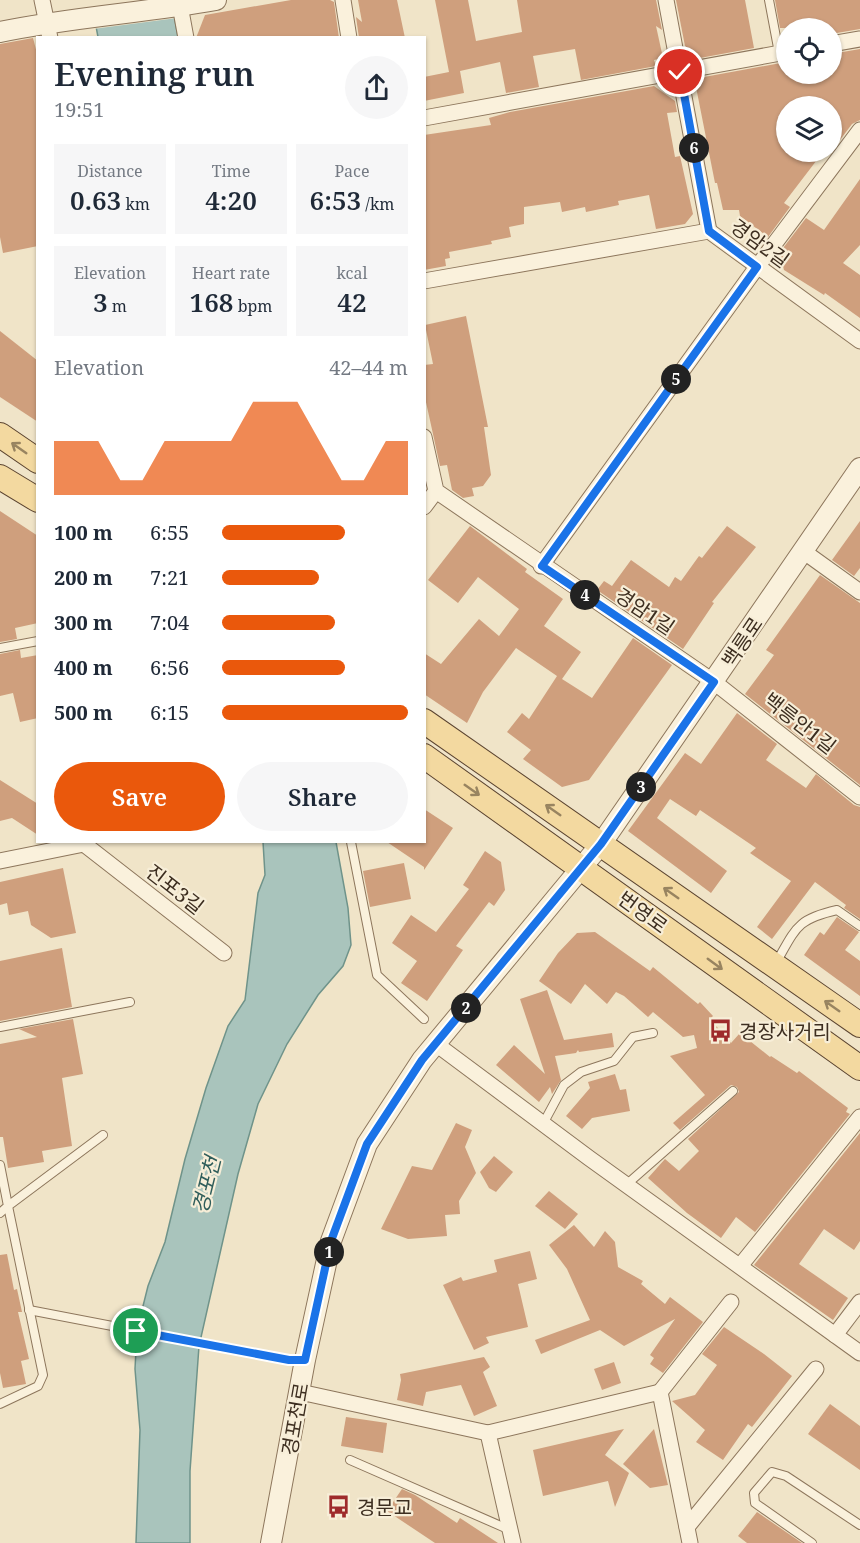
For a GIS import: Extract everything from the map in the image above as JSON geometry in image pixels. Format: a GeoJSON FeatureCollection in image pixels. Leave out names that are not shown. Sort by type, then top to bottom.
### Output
{"type":"FeatureCollection","features":[{"type":"Feature","properties":{"kind":"main road"},"geometry":{"type":"LineString","coordinates":[[0,435],[36,460]]}},
{"type":"Feature","properties":{"kind":"main road"},"geometry":{"type":"LineString","coordinates":[[0,477],[36,499]]}},
{"type":"Feature","properties":{"kind":"main road","name":"번영로"},"geometry":{"type":"LineString","coordinates":[[426,722],[860,1025]]}},
{"type":"Feature","properties":{"kind":"main road","name":"번영로"},"geometry":{"type":"LineString","coordinates":[[426,757],[860,1068]]}},
{"type":"Feature","properties":{"kind":"main road"},"geometry":{"type":"LineString","coordinates":[[669,931],[679,921],[710,941],[735,939]]}},
{"type":"Feature","properties":{"kind":"main road"},"geometry":{"type":"LineString","coordinates":[[833,1050],[852,1046],[860,1051]]}},
{"type":"Feature","properties":{"kind":"street"},"geometry":{"type":"LineString","coordinates":[[42,0],[48,30]]}},
{"type":"Feature","properties":{"kind":"street"},"geometry":{"type":"LineString","coordinates":[[0,32],[48,30],[180,3],[216,0]]}},
{"type":"Feature","properties":{"kind":"street"},"geometry":{"type":"LineString","coordinates":[[343,0],[349,36]]}},
{"type":"Feature","properties":{"kind":"street","name":"경암2길"},"geometry":{"type":"LineString","coordinates":[[666,0],[709,231],[860,341]]}},
{"type":"Feature","properties":{"kind":"street"},"geometry":{"type":"LineString","coordinates":[[180,3],[186,36]]}},
{"type":"Feature","properties":{"kind":"street"},"geometry":{"type":"LineString","coordinates":[[842,42],[860,39]]}},
{"type":"Feature","properties":{"kind":"street"},"geometry":{"type":"LineString","coordinates":[[426,118],[776,54]]}},
{"type":"Feature","properties":{"kind":"street"},"geometry":{"type":"LineString","coordinates":[[542,566],[757,267],[860,130]]}},
{"type":"Feature","properties":{"kind":"street"},"geometry":{"type":"LineString","coordinates":[[426,281],[709,231]]}},
{"type":"Feature","properties":{"kind":"street"},"geometry":{"type":"LineString","coordinates":[[426,446],[436,491],[426,504]]}},
{"type":"Feature","properties":{"kind":"street","name":"백릉로"},"geometry":{"type":"LineString","coordinates":[[601,844],[859,472]]}},
{"type":"Feature","properties":{"kind":"street","name":"경암1길"},"geometry":{"type":"LineString","coordinates":[[436,491],[714,682]]}},
{"type":"Feature","properties":{"kind":"street"},"geometry":{"type":"LineString","coordinates":[[803,551],[860,592]]}},
{"type":"Feature","properties":{"kind":"street","name":"백릉안1길"},"geometry":{"type":"LineString","coordinates":[[714,682],[860,797]]}},
{"type":"Feature","properties":{"kind":"street","name":"진포3길"},"geometry":{"type":"LineString","coordinates":[[0,861],[84,844],[224,953]]}},
{"type":"Feature","properties":{"kind":"street","name":"경포천로"},"geometry":{"type":"LineString","coordinates":[[272,1543],[300,1392],[297,1360],[331,1241],[367,1144],[422,1060],[601,844]]}},
{"type":"Feature","properties":{"kind":"street"},"geometry":{"type":"LineString","coordinates":[[436,1044],[626,1185],[860,1353]]}},
{"type":"Feature","properties":{"kind":"street"},"geometry":{"type":"LineString","coordinates":[[740,1266],[860,1117]]}},
{"type":"Feature","properties":{"kind":"street"},"geometry":{"type":"LineString","coordinates":[[300,1392],[488,1433],[660,1392],[731,1302]]}},
{"type":"Feature","properties":{"kind":"street"},"geometry":{"type":"LineString","coordinates":[[836,1335],[860,1302]]}},
{"type":"Feature","properties":{"kind":"street"},"geometry":{"type":"LineString","coordinates":[[687,1527],[816,1369]]}},
{"type":"Feature","properties":{"kind":"street"},"geometry":{"type":"LineString","coordinates":[[660,1392],[690,1543]]}},
{"type":"Feature","properties":{"kind":"street"},"geometry":{"type":"LineString","coordinates":[[488,1433],[512,1537]]}},
{"type":"Feature","properties":{"kind":"lane"},"geometry":{"type":"LineString","coordinates":[[769,0],[776,26]]}},
{"type":"Feature","properties":{"kind":"lane"},"geometry":{"type":"LineString","coordinates":[[0,648],[36,641]]}},
{"type":"Feature","properties":{"kind":"lane"},"geometry":{"type":"LineString","coordinates":[[351,843],[377,975],[424,1019]]}},
{"type":"Feature","properties":{"kind":"lane"},"geometry":{"type":"LineString","coordinates":[[774,965],[798,926],[816,915],[837,910],[860,926]]}},
{"type":"Feature","properties":{"kind":"lane"},"geometry":{"type":"LineString","coordinates":[[0,1027],[130,1002]]}},
{"type":"Feature","properties":{"kind":"lane"},"geometry":{"type":"LineString","coordinates":[[543,1124],[564,1085],[581,1072],[614,1061],[633,1037],[653,1033]]}},
{"type":"Feature","properties":{"kind":"lane"},"geometry":{"type":"LineString","coordinates":[[626,1185],[733,1091]]}},
{"type":"Feature","properties":{"kind":"lane"},"geometry":{"type":"LineString","coordinates":[[0,1213],[103,1135]]}},
{"type":"Feature","properties":{"kind":"lane"},"geometry":{"type":"LineString","coordinates":[[0,1165],[43,1375],[38,1386],[0,1404]]}},
{"type":"Feature","properties":{"kind":"lane"},"geometry":{"type":"LineString","coordinates":[[29,1310],[297,1360]]}},
{"type":"Feature","properties":{"kind":"lane"},"geometry":{"type":"LineString","coordinates":[[350,1460],[512,1537]]}},
{"type":"Feature","properties":{"kind":"lane"},"geometry":{"type":"LineString","coordinates":[[812,1543],[754,1503],[754,1493],[772,1472],[786,1476],[860,1524]]}},
{"type":"Feature","properties":{"kind":"water"},"geometry":{"type":"Polygon","coordinates":[[[91,0],[174,15],[178,36],[98,36],[91,0]]]}},
{"type":"Feature","properties":{"kind":"water","name":"경포천"},"geometry":{"type":"Polygon","coordinates":[[[263,843],[336,843],[348,908],[351,945],[343,966],[318,995],[287,1044],[258,1104],[238,1174],[199,1346],[190,1471],[190,1543],[136,1543],[140,1430],[135,1369],[137,1330],[148,1286],[165,1242],[185,1159],[206,1088],[228,1026],[245,1000],[258,893],[265,875],[263,843]]]}},
{"type":"Feature","properties":{"kind":"pier"},"geometry":{"type":"Polygon","coordinates":[[[88,0],[174,0],[177,18],[93,29],[88,0]]]}},
{"type":"Feature","properties":{"kind":"building"},"geometry":{"type":"Polygon","coordinates":[[[291,0],[330,0],[334,2],[339,36],[197,36],[205,15],[291,0]]]}},
{"type":"Feature","properties":{"kind":"building"},"geometry":{"type":"Polygon","coordinates":[[[358,0],[397,0],[405,36],[359,36],[356,17],[362,22],[358,0]]]}},
{"type":"Feature","properties":{"kind":"building"},"geometry":{"type":"Polygon","coordinates":[[[435,0],[468,0],[476,41],[522,32],[517,0],[656,0],[662,30],[656,26],[663,58],[654,60],[656,66],[581,80],[575,49],[533,56],[539,87],[506,93],[500,62],[460,71],[464,93],[426,101],[426,77],[449,72],[435,0]]]}},
{"type":"Feature","properties":{"kind":"building"},"geometry":{"type":"Polygon","coordinates":[[[676,0],[745,0],[754,48],[700,58],[685,46],[676,0]]]}},
{"type":"Feature","properties":{"kind":"building"},"geometry":{"type":"Polygon","coordinates":[[[775,0],[860,0],[860,29],[842,32],[842,18],[778,18],[775,0]]]}},
{"type":"Feature","properties":{"kind":"building"},"geometry":{"type":"Polygon","coordinates":[[[33,38],[36,49],[36,246],[3,253],[0,237],[0,44],[33,38]]]}},
{"type":"Feature","properties":{"kind":"building"},"geometry":{"type":"Polygon","coordinates":[[[860,49],[860,120],[852,124],[842,137],[842,96],[776,96],[776,162],[815,162],[784,203],[790,207],[768,237],[740,216],[739,210],[723,210],[717,183],[715,183],[696,87],[704,77],[776,64],[776,84],[842,84],[842,52],[860,49]]]}},
{"type":"Feature","properties":{"kind":"building"},"geometry":{"type":"Polygon","coordinates":[[[654,86],[675,101],[677,112],[667,113],[675,157],[680,156],[693,214],[685,224],[656,229],[649,195],[618,201],[619,205],[586,212],[585,207],[562,212],[560,202],[524,207],[524,224],[509,227],[511,237],[491,241],[492,244],[449,252],[450,258],[445,259],[446,266],[426,270],[426,135],[491,125],[489,118],[510,112],[654,86]]]}},
{"type":"Feature","properties":{"kind":"building"},"geometry":{"type":"Polygon","coordinates":[[[860,179],[860,245],[843,263],[860,275],[860,318],[825,293],[824,295],[784,270],[780,252],[806,218],[824,230],[860,179]]]}},
{"type":"Feature","properties":{"kind":"building"},"geometry":{"type":"Polygon","coordinates":[[[466,316],[488,427],[484,427],[491,475],[483,486],[472,488],[474,496],[463,498],[452,490],[447,465],[440,466],[426,402],[426,365],[433,364],[426,325],[466,316]]]}},
{"type":"Feature","properties":{"kind":"building"},"geometry":{"type":"Polygon","coordinates":[[[0,331],[36,359],[36,421],[0,397],[0,331]]]}},
{"type":"Feature","properties":{"kind":"building"},"geometry":{"type":"Polygon","coordinates":[[[0,511],[36,535],[36,623],[15,628],[17,639],[0,642],[0,511]]]}},
{"type":"Feature","properties":{"kind":"building"},"geometry":{"type":"Polygon","coordinates":[[[860,521],[860,568],[854,576],[832,560],[860,521]]]}},
{"type":"Feature","properties":{"kind":"building"},"geometry":{"type":"Polygon","coordinates":[[[470,526],[527,569],[525,572],[563,599],[544,626],[581,652],[562,679],[592,698],[633,638],[672,665],[589,780],[562,787],[523,759],[531,750],[507,732],[522,713],[529,719],[557,676],[516,648],[483,692],[467,723],[426,695],[426,654],[441,664],[479,619],[499,636],[519,609],[478,577],[458,603],[428,580],[470,526]]]}},
{"type":"Feature","properties":{"kind":"building"},"geometry":{"type":"Polygon","coordinates":[[[727,526],[756,547],[712,602],[714,603],[683,649],[597,590],[604,581],[612,586],[631,560],[669,587],[675,577],[681,581],[699,556],[702,558],[727,526]]]}},
{"type":"Feature","properties":{"kind":"building"},"geometry":{"type":"Polygon","coordinates":[[[820,575],[860,603],[860,785],[745,694],[774,655],[766,650],[820,575]]]}},
{"type":"Feature","properties":{"kind":"building"},"geometry":{"type":"Polygon","coordinates":[[[20,650],[21,658],[36,655],[36,718],[20,722],[13,693],[0,696],[0,654],[20,650]]]}},
{"type":"Feature","properties":{"kind":"building"},"geometry":{"type":"Polygon","coordinates":[[[737,713],[777,744],[766,760],[806,788],[816,774],[854,805],[860,807],[860,919],[844,908],[846,905],[815,882],[772,939],[757,927],[791,881],[750,853],[756,848],[700,810],[696,816],[670,799],[657,818],[727,871],[711,893],[628,831],[685,753],[701,764],[737,713]]]}},
{"type":"Feature","properties":{"kind":"building"},"geometry":{"type":"Polygon","coordinates":[[[0,780],[36,803],[36,834],[12,818],[0,821],[0,780]]]}},
{"type":"Feature","properties":{"kind":"building"},"geometry":{"type":"Polygon","coordinates":[[[426,810],[453,828],[424,870],[424,867],[388,843],[426,843],[426,810]]]}},
{"type":"Feature","properties":{"kind":"building"},"geometry":{"type":"Polygon","coordinates":[[[485,851],[501,862],[505,890],[494,906],[489,902],[456,946],[463,950],[427,1001],[401,983],[417,961],[392,943],[411,915],[436,932],[469,889],[463,885],[485,851]]]}},
{"type":"Feature","properties":{"kind":"building"},"geometry":{"type":"Polygon","coordinates":[[[404,863],[411,899],[370,907],[363,871],[404,863]]]}},
{"type":"Feature","properties":{"kind":"building"},"geometry":{"type":"Polygon","coordinates":[[[63,868],[76,933],[51,938],[31,925],[28,911],[9,915],[7,903],[0,905],[0,882],[63,868]]]}},
{"type":"Feature","properties":{"kind":"building"},"geometry":{"type":"Polygon","coordinates":[[[837,917],[859,932],[845,950],[860,961],[860,996],[804,955],[820,932],[824,935],[837,917]]]}},
{"type":"Feature","properties":{"kind":"building"},"geometry":{"type":"Polygon","coordinates":[[[595,932],[650,971],[653,967],[698,1004],[700,1002],[713,1016],[710,1019],[731,1043],[740,1033],[770,1057],[797,1073],[799,1071],[848,1108],[846,1112],[850,1114],[755,1232],[736,1217],[721,1238],[687,1213],[648,1178],[665,1159],[679,1171],[699,1151],[688,1139],[739,1092],[737,1087],[731,1085],[680,1130],[673,1123],[705,1095],[670,1056],[697,1048],[694,1035],[683,1037],[653,1012],[648,1017],[616,992],[607,1004],[585,984],[571,1004],[539,981],[558,953],[577,933],[595,932]]]}},
{"type":"Feature","properties":{"kind":"building"},"geometry":{"type":"Polygon","coordinates":[[[62,948],[72,1007],[0,1021],[0,961],[62,948]]]}},
{"type":"Feature","properties":{"kind":"building"},"geometry":{"type":"Polygon","coordinates":[[[547,990],[564,1040],[612,1033],[614,1047],[579,1052],[578,1050],[576,1053],[555,1056],[561,1080],[552,1094],[550,1087],[539,1102],[496,1065],[514,1045],[545,1074],[520,999],[547,990]]]}},
{"type":"Feature","properties":{"kind":"building"},"geometry":{"type":"Polygon","coordinates":[[[73,1019],[83,1074],[62,1078],[72,1146],[42,1151],[44,1162],[8,1168],[3,1137],[0,1137],[0,1044],[37,1037],[19,1029],[73,1019]]]}},
{"type":"Feature","properties":{"kind":"building"},"geometry":{"type":"Polygon","coordinates":[[[615,1074],[620,1090],[626,1089],[630,1111],[592,1118],[582,1129],[566,1116],[590,1088],[588,1082],[615,1074]]]}},
{"type":"Feature","properties":{"kind":"building"},"geometry":{"type":"Polygon","coordinates":[[[456,1123],[472,1130],[465,1147],[476,1173],[459,1201],[460,1214],[445,1215],[447,1236],[408,1239],[381,1229],[412,1166],[432,1170],[456,1123]]]}},
{"type":"Feature","properties":{"kind":"building"},"geometry":{"type":"Polygon","coordinates":[[[860,1133],[860,1241],[854,1250],[824,1229],[799,1264],[848,1298],[833,1320],[754,1265],[860,1133]]]}},
{"type":"Feature","properties":{"kind":"building"},"geometry":{"type":"Polygon","coordinates":[[[494,1156],[513,1172],[496,1192],[489,1188],[480,1172],[494,1156]]]}},
{"type":"Feature","properties":{"kind":"building"},"geometry":{"type":"Polygon","coordinates":[[[549,1191],[578,1214],[565,1229],[535,1206],[549,1191]]]}},
{"type":"Feature","properties":{"kind":"building"},"geometry":{"type":"Polygon","coordinates":[[[574,1225],[594,1247],[605,1231],[615,1242],[618,1267],[643,1281],[641,1284],[665,1304],[670,1297],[703,1322],[663,1373],[650,1364],[654,1358],[650,1355],[675,1319],[624,1346],[600,1330],[541,1354],[535,1340],[590,1320],[567,1269],[549,1245],[574,1225]]]}},
{"type":"Feature","properties":{"kind":"building"},"geometry":{"type":"Polygon","coordinates":[[[530,1251],[537,1279],[518,1284],[528,1327],[486,1337],[489,1343],[474,1350],[443,1285],[461,1277],[463,1281],[497,1272],[494,1260],[530,1251]]]}},
{"type":"Feature","properties":{"kind":"building"},"geometry":{"type":"Polygon","coordinates":[[[7,1254],[14,1290],[17,1289],[22,1312],[18,1312],[29,1359],[21,1361],[26,1384],[3,1388],[0,1373],[0,1255],[7,1254]]]}},
{"type":"Feature","properties":{"kind":"building"},"geometry":{"type":"Polygon","coordinates":[[[724,1327],[792,1376],[752,1427],[748,1424],[723,1460],[696,1442],[705,1430],[672,1401],[695,1395],[717,1365],[702,1354],[724,1327]]]}},
{"type":"Feature","properties":{"kind":"building"},"geometry":{"type":"Polygon","coordinates":[[[484,1357],[490,1367],[483,1372],[497,1406],[474,1416],[461,1385],[426,1392],[423,1406],[397,1400],[400,1374],[484,1357]]]}},
{"type":"Feature","properties":{"kind":"building"},"geometry":{"type":"Polygon","coordinates":[[[614,1362],[621,1383],[602,1390],[594,1369],[614,1362]]]}},
{"type":"Feature","properties":{"kind":"building"},"geometry":{"type":"Polygon","coordinates":[[[830,1404],[860,1426],[860,1470],[808,1434],[830,1404]]]}},
{"type":"Feature","properties":{"kind":"building"},"geometry":{"type":"Polygon","coordinates":[[[346,1417],[387,1423],[383,1453],[341,1446],[346,1417]]]}},
{"type":"Feature","properties":{"kind":"building"},"geometry":{"type":"Polygon","coordinates":[[[624,1429],[605,1455],[629,1473],[615,1507],[608,1481],[543,1496],[533,1450],[624,1429]]]}},
{"type":"Feature","properties":{"kind":"building"},"geometry":{"type":"Polygon","coordinates":[[[654,1429],[668,1485],[650,1488],[623,1464],[654,1429]]]}},
{"type":"Feature","properties":{"kind":"building"},"geometry":{"type":"Polygon","coordinates":[[[402,1489],[457,1523],[460,1518],[498,1543],[435,1543],[387,1511],[402,1489]]]}},
{"type":"Feature","properties":{"kind":"building"},"geometry":{"type":"Polygon","coordinates":[[[757,1512],[802,1543],[747,1543],[738,1536],[757,1512]]]}},
{"type":"Feature","properties":{"kind":"place","name":"경장사거리"},"geometry":{"type":"Point","coordinates":[721,1031]}},
{"type":"Feature","properties":{"kind":"place","name":"경문교"},"geometry":{"type":"Point","coordinates":[339,1507]}},
{"type":"Feature","properties":{"kind":"route"},"geometry":{"type":"LineString","coordinates":[[136,1331],[289,1360],[305,1360],[331,1241],[367,1144],[422,1060],[601,844],[714,682],[542,566],[757,267],[709,231],[680,72]]}}]}
